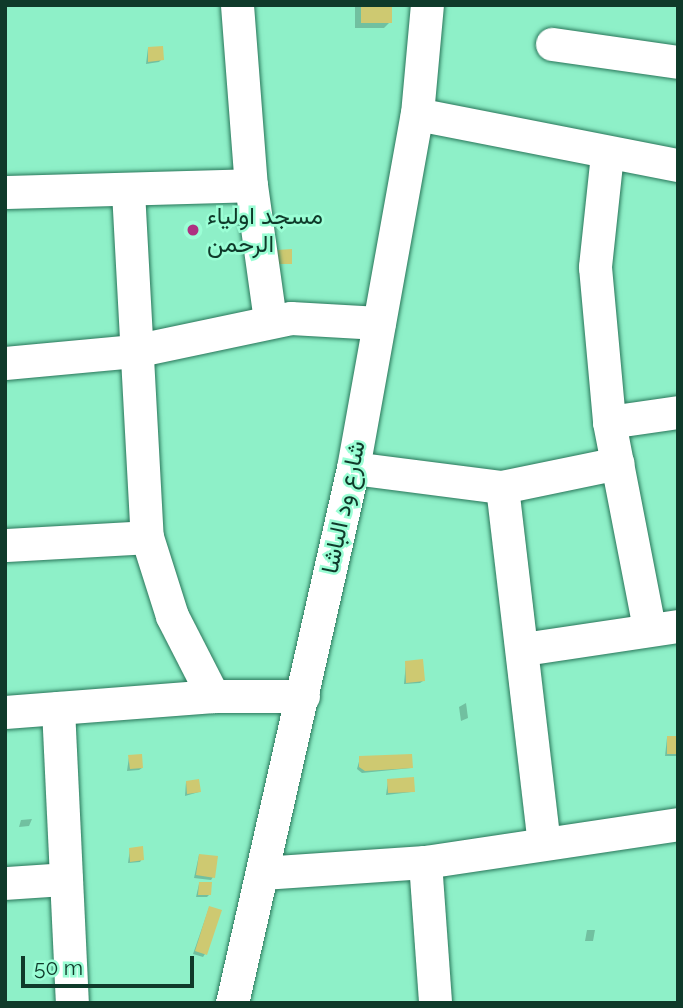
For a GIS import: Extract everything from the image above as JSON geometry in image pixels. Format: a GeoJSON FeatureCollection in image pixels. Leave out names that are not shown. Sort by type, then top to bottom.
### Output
{"type":"FeatureCollection","features":[{"type":"Feature","properties":{"kind":"street"},"geometry":{"type":"LineString","coordinates":[[237,5],[251,185],[270,321]]}},
{"type":"Feature","properties":{"kind":"street","name":"شارع ود الباشا"},"geometry":{"type":"LineString","coordinates":[[232,1003],[353,468],[417,114],[427,5]]}},
{"type":"Feature","properties":{"kind":"street"},"geometry":{"type":"LineString","coordinates":[[552,44],[678,62]]}},
{"type":"Feature","properties":{"kind":"street"},"geometry":{"type":"LineString","coordinates":[[417,114],[607,154],[678,165]]}},
{"type":"Feature","properties":{"kind":"street"},"geometry":{"type":"LineString","coordinates":[[524,649],[664,627],[618,464],[609,422],[595,267],[607,154]]}},
{"type":"Feature","properties":{"kind":"street"},"geometry":{"type":"LineString","coordinates":[[5,192],[128,191],[251,185]]}},
{"type":"Feature","properties":{"kind":"street"},"geometry":{"type":"LineString","coordinates":[[128,191],[134,351],[147,537],[172,616],[213,696]]}},
{"type":"Feature","properties":{"kind":"street"},"geometry":{"type":"LineString","coordinates":[[5,363],[134,351],[270,321],[379,323]]}},
{"type":"Feature","properties":{"kind":"street"},"geometry":{"type":"LineString","coordinates":[[609,422],[678,412]]}},
{"type":"Feature","properties":{"kind":"street"},"geometry":{"type":"LineString","coordinates":[[353,468],[502,487],[618,464]]}},
{"type":"Feature","properties":{"kind":"street"},"geometry":{"type":"LineString","coordinates":[[502,487],[524,649],[544,843]]}},
{"type":"Feature","properties":{"kind":"street"},"geometry":{"type":"LineString","coordinates":[[5,545],[147,537]]}},
{"type":"Feature","properties":{"kind":"street"},"geometry":{"type":"LineString","coordinates":[[5,712],[213,696],[303,696]]}},
{"type":"Feature","properties":{"kind":"street"},"geometry":{"type":"LineString","coordinates":[[58,708],[72,1003]]}},
{"type":"Feature","properties":{"kind":"street"},"geometry":{"type":"LineString","coordinates":[[262,873],[425,862],[678,824]]}},
{"type":"Feature","properties":{"kind":"street"},"geometry":{"type":"LineString","coordinates":[[425,862],[435,1003]]}},
{"type":"Feature","properties":{"kind":"street"},"geometry":{"type":"LineString","coordinates":[[5,883],[66,878]]}},
{"type":"Feature","properties":{"kind":"building"},"geometry":{"type":"Polygon","coordinates":[[[361,5],[392,5],[392,23],[361,23],[361,5]]]}},
{"type":"Feature","properties":{"kind":"building"},"geometry":{"type":"Polygon","coordinates":[[[163,46],[164,60],[148,62],[148,47],[163,46]]]}},
{"type":"Feature","properties":{"kind":"building"},"geometry":{"type":"Polygon","coordinates":[[[292,249],[292,264],[277,264],[277,250],[292,249]]]}},
{"type":"Feature","properties":{"kind":"building"},"geometry":{"type":"Polygon","coordinates":[[[423,659],[425,681],[406,683],[405,661],[423,659]]]}},
{"type":"Feature","properties":{"kind":"building"},"geometry":{"type":"Polygon","coordinates":[[[667,736],[678,736],[678,754],[667,754],[667,736]]]}},
{"type":"Feature","properties":{"kind":"building"},"geometry":{"type":"Polygon","coordinates":[[[142,754],[143,768],[130,769],[128,755],[142,754]]]}},
{"type":"Feature","properties":{"kind":"building"},"geometry":{"type":"Polygon","coordinates":[[[412,754],[413,768],[365,771],[359,767],[359,756],[412,754]]]}},
{"type":"Feature","properties":{"kind":"building"},"geometry":{"type":"Polygon","coordinates":[[[414,777],[415,792],[388,793],[387,779],[414,777]]]}},
{"type":"Feature","properties":{"kind":"building"},"geometry":{"type":"Polygon","coordinates":[[[199,779],[201,792],[187,794],[186,781],[199,779]]]}},
{"type":"Feature","properties":{"kind":"building"},"geometry":{"type":"Polygon","coordinates":[[[143,846],[144,860],[130,862],[129,848],[143,846]]]}},
{"type":"Feature","properties":{"kind":"building"},"geometry":{"type":"Polygon","coordinates":[[[199,854],[218,856],[215,878],[196,875],[199,854]]]}},
{"type":"Feature","properties":{"kind":"building"},"geometry":{"type":"Polygon","coordinates":[[[199,882],[212,882],[211,895],[198,895],[199,882]]]}},
{"type":"Feature","properties":{"kind":"building"},"geometry":{"type":"Polygon","coordinates":[[[209,906],[222,910],[207,955],[195,951],[209,906]]]}},
{"type":"Feature","properties":{"kind":"place","name":"مسجد اولياء الرحمن"},"geometry":{"type":"Point","coordinates":[193,230]}}]}
